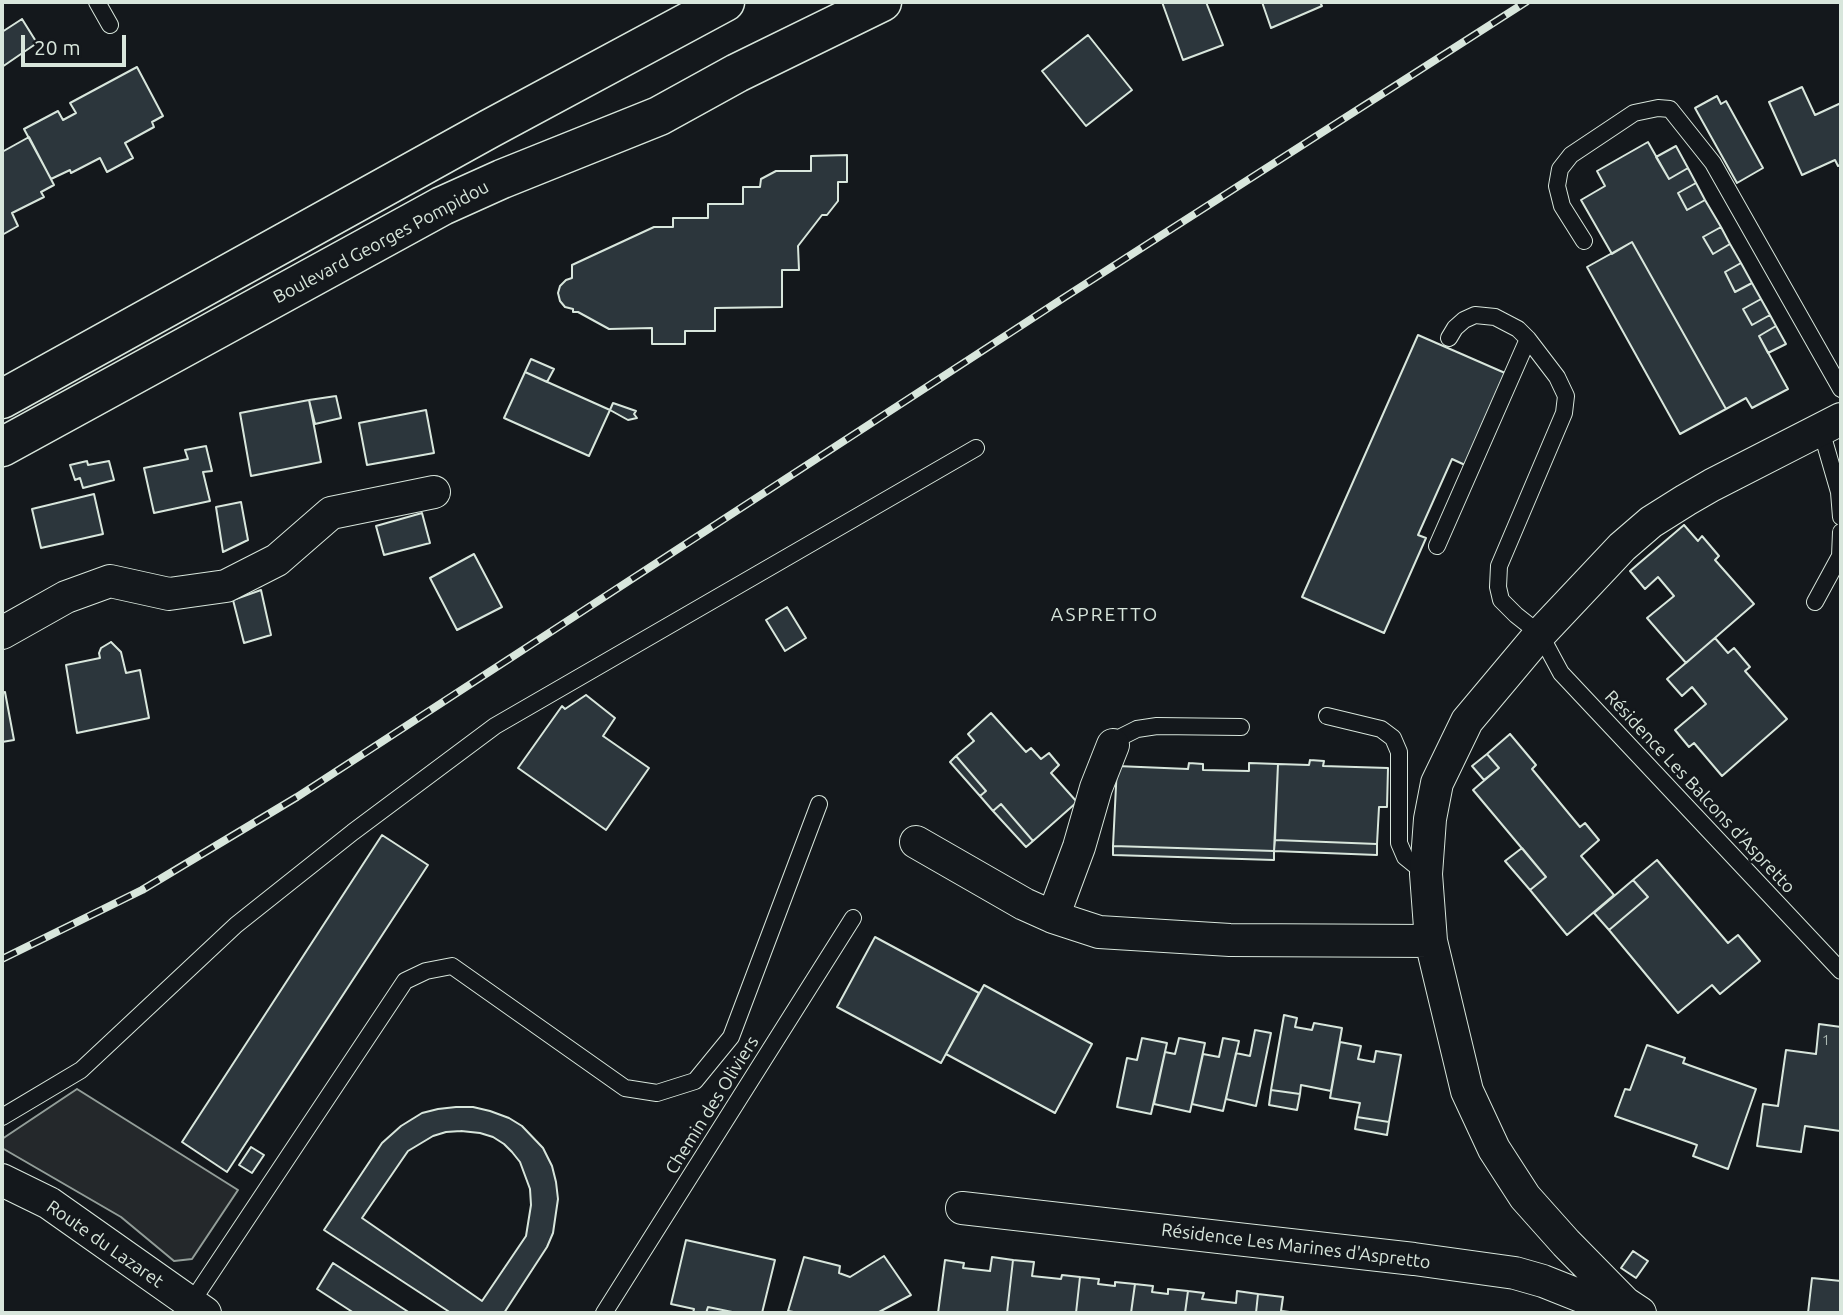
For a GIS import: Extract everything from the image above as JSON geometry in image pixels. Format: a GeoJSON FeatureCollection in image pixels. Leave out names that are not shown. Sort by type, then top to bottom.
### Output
{"type":"FeatureCollection","features":[{"type":"Feature","properties":{"kind":"main road"},"geometry":{"type":"LineString","coordinates":[[2,399],[725,2]]}},
{"type":"Feature","properties":{"kind":"main road","name":"Boulevard Georges Pompidou"},"geometry":{"type":"LineString","coordinates":[[2,447],[442,206],[659,116],[737,72],[882,2]]}},
{"type":"Feature","properties":{"kind":"street"},"geometry":{"type":"LineString","coordinates":[[1633,1308],[1566,1243],[1525,1197],[1494,1149],[1468,1091],[1431,941],[1426,874],[1430,819],[1437,783],[1467,721],[1540,634],[1622,547],[1651,522],[1712,485],[1831,425]]}},
{"type":"Feature","properties":{"kind":"street"},"geometry":{"type":"LineString","coordinates":[[2,633],[66,597],[110,581],[169,594],[226,586],[277,560],[331,513],[434,492]]}},
{"type":"Feature","properties":{"kind":"street"},"geometry":{"type":"LineString","coordinates":[[1053,917],[1113,745]]}},
{"type":"Feature","properties":{"kind":"street"},"geometry":{"type":"LineString","coordinates":[[916,842],[1024,904],[1099,932],[1230,940],[1431,941]]}},
{"type":"Feature","properties":{"kind":"street","name":"Route du Lazaret"},"geometry":{"type":"LineString","coordinates":[[2,1180],[48,1203],[198,1308]]}},
{"type":"Feature","properties":{"kind":"street","name":"Résidence Les Marines d'Aspretto"},"geometry":{"type":"LineString","coordinates":[[962,1208],[1414,1259],[1515,1273],[1601,1304],[1633,1308]]}},
{"type":"Feature","properties":{"kind":"lane"},"geometry":{"type":"LineString","coordinates":[[97,2],[110,25]]}},
{"type":"Feature","properties":{"kind":"lane"},"geometry":{"type":"LineString","coordinates":[[1584,241],[1562,206],[1557,186],[1560,169],[1571,155],[1634,113],[1658,108],[1670,109],[1713,163],[1841,389]]}},
{"type":"Feature","properties":{"kind":"lane"},"geometry":{"type":"LineString","coordinates":[[1449,338],[1464,320],[1475,315],[1495,317],[1518,329],[1528,339],[1557,377],[1566,396],[1564,413],[1499,566],[1498,587],[1501,600],[1540,634]]}},
{"type":"Feature","properties":{"kind":"lane"},"geometry":{"type":"LineString","coordinates":[[1437,546],[1528,339]]}},
{"type":"Feature","properties":{"kind":"lane"},"geometry":{"type":"LineString","coordinates":[[1831,425],[1841,517]]}},
{"type":"Feature","properties":{"kind":"lane"},"geometry":{"type":"LineString","coordinates":[[2,1117],[81,1070],[236,925],[353,832],[495,726],[976,449]]}},
{"type":"Feature","properties":{"kind":"lane"},"geometry":{"type":"LineString","coordinates":[[1815,602],[1840,556],[1841,532]]}},
{"type":"Feature","properties":{"kind":"lane","name":"Résidence Les Balcons d'Aspretto"},"geometry":{"type":"LineString","coordinates":[[1540,634],[1561,673],[1841,971]]}},
{"type":"Feature","properties":{"kind":"lane"},"geometry":{"type":"LineString","coordinates":[[1327,716],[1381,729],[1393,738],[1399,752],[1399,843],[1405,857],[1426,874]]}},
{"type":"Feature","properties":{"kind":"lane"},"geometry":{"type":"LineString","coordinates":[[1113,745],[1136,729],[1157,726],[1241,727]]}},
{"type":"Feature","properties":{"kind":"lane"},"geometry":{"type":"LineString","coordinates":[[198,1308],[405,981],[426,971],[452,966],[625,1088],[657,1093],[695,1080],[731,1037],[819,804]]}},
{"type":"Feature","properties":{"kind":"lane","name":"Chemin des Oliviers"},"geometry":{"type":"LineString","coordinates":[[604,1313],[853,918]]}},
{"type":"Feature","properties":{"kind":"shaded area"},"geometry":{"type":"Polygon","coordinates":[[[77,1089],[238,1190],[192,1259],[174,1261],[121,1217],[2,1148],[2,1139],[77,1089]]]}},
{"type":"Feature","properties":{"kind":"building"},"geometry":{"type":"Polygon","coordinates":[[[1162,2],[1206,2],[1223,45],[1183,60],[1162,2]]]}},
{"type":"Feature","properties":{"kind":"building"},"geometry":{"type":"Polygon","coordinates":[[[1262,2],[1320,2],[1322,6],[1271,28],[1262,2]]]}},
{"type":"Feature","properties":{"kind":"building"},"geometry":{"type":"Polygon","coordinates":[[[22,19],[37,43],[2,67],[2,32],[22,19]]]}},
{"type":"Feature","properties":{"kind":"building"},"geometry":{"type":"Polygon","coordinates":[[[1088,35],[1132,90],[1086,126],[1042,71],[1088,35]]]}},
{"type":"Feature","properties":{"kind":"building"},"geometry":{"type":"Polygon","coordinates":[[[137,67],[163,116],[152,122],[154,127],[125,143],[133,158],[107,172],[100,158],[71,173],[70,170],[51,179],[24,129],[58,111],[63,120],[76,113],[70,103],[137,67]]]}},
{"type":"Feature","properties":{"kind":"building"},"geometry":{"type":"Polygon","coordinates":[[[1802,87],[1815,115],[1841,103],[1841,165],[1838,166],[1835,160],[1802,175],[1769,102],[1802,87]]]}},
{"type":"Feature","properties":{"kind":"building"},"geometry":{"type":"Polygon","coordinates":[[[1717,96],[1721,104],[1726,101],[1763,168],[1737,183],[1695,108],[1717,96]]]}},
{"type":"Feature","properties":{"kind":"building"},"geometry":{"type":"Polygon","coordinates":[[[29,137],[54,185],[41,192],[44,197],[12,213],[18,226],[2,235],[2,152],[29,137]]]}},
{"type":"Feature","properties":{"kind":"building"},"geometry":{"type":"Polygon","coordinates":[[[1648,142],[1669,179],[1688,168],[1696,183],[1678,193],[1687,210],[1705,200],[1721,227],[1703,237],[1713,254],[1730,244],[1741,263],[1725,272],[1735,292],[1752,283],[1761,299],[1743,309],[1752,325],[1770,315],[1776,326],[1759,336],[1788,389],[1752,408],[1746,398],[1726,409],[1632,242],[1612,254],[1581,200],[1605,186],[1597,171],[1648,142]]]}},
{"type":"Feature","properties":{"kind":"building"},"geometry":{"type":"Polygon","coordinates":[[[1676,146],[1688,168],[1669,179],[1656,157],[1676,146]]]}},
{"type":"Feature","properties":{"kind":"building"},"geometry":{"type":"Polygon","coordinates":[[[847,155],[847,182],[838,182],[838,201],[827,215],[822,215],[798,246],[799,270],[782,270],[782,307],[715,308],[715,331],[685,331],[685,344],[652,344],[652,328],[609,329],[578,312],[573,312],[573,309],[565,307],[560,301],[560,286],[572,278],[572,265],[654,227],[673,227],[673,218],[708,218],[708,204],[743,204],[743,187],[760,187],[761,179],[776,171],[811,171],[811,156],[847,155]]]}},
{"type":"Feature","properties":{"kind":"building"},"geometry":{"type":"Polygon","coordinates":[[[1696,183],[1705,200],[1687,210],[1678,193],[1696,183]]]}},
{"type":"Feature","properties":{"kind":"building"},"geometry":{"type":"Polygon","coordinates":[[[1721,227],[1730,244],[1713,254],[1703,237],[1721,227]]]}},
{"type":"Feature","properties":{"kind":"building"},"geometry":{"type":"Polygon","coordinates":[[[1632,242],[1726,409],[1680,434],[1587,267],[1632,242]]]}},
{"type":"Feature","properties":{"kind":"building"},"geometry":{"type":"Polygon","coordinates":[[[1741,263],[1752,283],[1735,292],[1725,272],[1741,263]]]}},
{"type":"Feature","properties":{"kind":"building"},"geometry":{"type":"Polygon","coordinates":[[[1761,299],[1770,315],[1752,325],[1743,309],[1761,299]]]}},
{"type":"Feature","properties":{"kind":"building"},"geometry":{"type":"Polygon","coordinates":[[[1776,326],[1786,344],[1768,353],[1759,336],[1776,326]]]}},
{"type":"Feature","properties":{"kind":"building"},"geometry":{"type":"Polygon","coordinates":[[[1418,335],[1505,373],[1465,465],[1452,459],[1418,535],[1426,538],[1384,633],[1302,597],[1418,335]]]}},
{"type":"Feature","properties":{"kind":"building"},"geometry":{"type":"Polygon","coordinates":[[[531,359],[554,369],[547,382],[525,372],[531,359]]]}},
{"type":"Feature","properties":{"kind":"building"},"geometry":{"type":"Polygon","coordinates":[[[525,372],[610,410],[589,456],[504,418],[525,372]]]}},
{"type":"Feature","properties":{"kind":"building"},"geometry":{"type":"Polygon","coordinates":[[[336,396],[341,418],[315,424],[309,400],[336,396]]]}},
{"type":"Feature","properties":{"kind":"building"},"geometry":{"type":"Polygon","coordinates":[[[309,400],[321,462],[251,476],[240,413],[309,400]]]}},
{"type":"Feature","properties":{"kind":"building"},"geometry":{"type":"Polygon","coordinates":[[[613,403],[636,411],[634,414],[637,418],[628,420],[610,410],[613,403]]]}},
{"type":"Feature","properties":{"kind":"building"},"geometry":{"type":"Polygon","coordinates":[[[426,410],[434,453],[367,465],[359,423],[426,410]]]}},
{"type":"Feature","properties":{"kind":"building"},"geometry":{"type":"Polygon","coordinates":[[[206,446],[212,471],[203,472],[210,501],[154,513],[144,468],[188,459],[185,450],[206,446]]]}},
{"type":"Feature","properties":{"kind":"building"},"geometry":{"type":"Polygon","coordinates":[[[87,461],[88,465],[109,461],[114,480],[83,488],[80,478],[75,480],[70,465],[87,461]]]}},
{"type":"Feature","properties":{"kind":"building"},"geometry":{"type":"Polygon","coordinates":[[[94,494],[103,534],[41,548],[32,509],[94,494]]]}},
{"type":"Feature","properties":{"kind":"building"},"geometry":{"type":"Polygon","coordinates":[[[241,502],[248,540],[223,552],[216,507],[241,502]]]}},
{"type":"Feature","properties":{"kind":"building"},"geometry":{"type":"Polygon","coordinates":[[[422,513],[430,543],[384,555],[376,526],[422,513]]]}},
{"type":"Feature","properties":{"kind":"building"},"geometry":{"type":"Polygon","coordinates":[[[1684,525],[1698,541],[1702,536],[1719,556],[1715,560],[1754,604],[1686,663],[1647,618],[1674,596],[1658,577],[1645,589],[1630,571],[1684,525]]]}},
{"type":"Feature","properties":{"kind":"building"},"geometry":{"type":"Polygon","coordinates":[[[474,554],[502,607],[457,630],[430,578],[474,554]]]}},
{"type":"Feature","properties":{"kind":"building"},"geometry":{"type":"Polygon","coordinates":[[[261,590],[271,635],[244,643],[233,600],[261,590]]]}},
{"type":"Feature","properties":{"kind":"building"},"geometry":{"type":"Polygon","coordinates":[[[787,607],[806,638],[785,651],[766,620],[787,607]]]}},
{"type":"Feature","properties":{"kind":"building"},"geometry":{"type":"Polygon","coordinates":[[[1715,638],[1728,653],[1734,648],[1750,667],[1745,671],[1787,719],[1722,776],[1694,743],[1689,747],[1675,730],[1706,704],[1692,687],[1682,696],[1667,679],[1715,638]]]}},
{"type":"Feature","properties":{"kind":"building"},"geometry":{"type":"Polygon","coordinates":[[[111,642],[121,652],[126,673],[140,670],[149,718],[77,733],[66,665],[100,658],[101,648],[111,642]]]}},
{"type":"Feature","properties":{"kind":"building"},"geometry":{"type":"Polygon","coordinates":[[[5,692],[14,740],[2,742],[2,693],[5,692]]]}},
{"type":"Feature","properties":{"kind":"building"},"geometry":{"type":"Polygon","coordinates":[[[586,695],[615,718],[603,736],[649,768],[606,830],[518,768],[562,706],[565,709],[586,695]]]}},
{"type":"Feature","properties":{"kind":"building"},"geometry":{"type":"Polygon","coordinates":[[[991,713],[1026,752],[1031,748],[1041,759],[1049,753],[1059,765],[1051,773],[1077,802],[1033,841],[1001,804],[993,811],[980,796],[986,791],[956,756],[974,741],[968,734],[991,713]]]}},
{"type":"Feature","properties":{"kind":"building"},"geometry":{"type":"Polygon","coordinates":[[[1510,734],[1536,765],[1532,769],[1580,827],[1585,823],[1599,840],[1581,856],[1614,895],[1567,935],[1530,890],[1546,877],[1473,790],[1499,768],[1487,754],[1510,734]]]}},
{"type":"Feature","properties":{"kind":"building"},"geometry":{"type":"Polygon","coordinates":[[[1487,754],[1499,768],[1484,780],[1472,766],[1487,754]]]}},
{"type":"Feature","properties":{"kind":"building"},"geometry":{"type":"Polygon","coordinates":[[[956,756],[986,791],[980,796],[950,762],[956,756]]]}},
{"type":"Feature","properties":{"kind":"building"},"geometry":{"type":"Polygon","coordinates":[[[1310,760],[1324,761],[1323,766],[1388,768],[1387,807],[1379,807],[1377,844],[1275,840],[1278,764],[1309,765],[1310,760]]]}},
{"type":"Feature","properties":{"kind":"building"},"geometry":{"type":"Polygon","coordinates":[[[1189,763],[1203,764],[1203,770],[1249,771],[1249,763],[1278,764],[1274,851],[1113,846],[1117,766],[1188,769],[1189,763]]]}},
{"type":"Feature","properties":{"kind":"building"},"geometry":{"type":"Polygon","coordinates":[[[1001,804],[1033,841],[1026,847],[993,811],[1001,804]]]}},
{"type":"Feature","properties":{"kind":"building"},"geometry":{"type":"Polygon","coordinates":[[[382,835],[428,865],[227,1172],[182,1142],[382,835]]]}},
{"type":"Feature","properties":{"kind":"building"},"geometry":{"type":"Polygon","coordinates":[[[1275,840],[1377,844],[1377,855],[1274,851],[1275,840]]]}},
{"type":"Feature","properties":{"kind":"building"},"geometry":{"type":"Polygon","coordinates":[[[1113,846],[1274,851],[1274,860],[1113,855],[1113,846]]]}},
{"type":"Feature","properties":{"kind":"building"},"geometry":{"type":"Polygon","coordinates":[[[1522,848],[1546,877],[1530,890],[1505,861],[1522,848]]]}},
{"type":"Feature","properties":{"kind":"building"},"geometry":{"type":"Polygon","coordinates":[[[1657,860],[1728,943],[1738,935],[1760,961],[1720,994],[1712,985],[1678,1013],[1609,930],[1648,897],[1633,880],[1657,860]]]}},
{"type":"Feature","properties":{"kind":"building"},"geometry":{"type":"Polygon","coordinates":[[[1633,880],[1648,897],[1609,930],[1594,913],[1633,880]]]}},
{"type":"Feature","properties":{"kind":"building"},"geometry":{"type":"Polygon","coordinates":[[[875,937],[979,993],[941,1063],[837,1007],[875,937]]]}},
{"type":"Feature","properties":{"kind":"building"},"geometry":{"type":"Polygon","coordinates":[[[984,985],[1092,1044],[1055,1113],[946,1054],[984,985]]]}},
{"type":"Feature","properties":{"kind":"building"},"geometry":{"type":"Polygon","coordinates":[[[1284,1015],[1297,1018],[1295,1027],[1312,1030],[1314,1023],[1342,1028],[1331,1091],[1301,1085],[1300,1094],[1271,1090],[1284,1015]]]}},
{"type":"Feature","properties":{"kind":"building"},"geometry":{"type":"Polygon","coordinates":[[[1819,1024],[1841,1027],[1840,1131],[1805,1126],[1801,1152],[1757,1146],[1763,1104],[1778,1106],[1786,1050],[1816,1054],[1819,1024]]]}},
{"type":"Feature","properties":{"kind":"building"},"geometry":{"type":"Polygon","coordinates":[[[1255,1030],[1271,1033],[1256,1106],[1226,1099],[1236,1053],[1250,1056],[1255,1030]]]}},
{"type":"Feature","properties":{"kind":"building"},"geometry":{"type":"Polygon","coordinates":[[[1142,1038],[1167,1043],[1151,1114],[1117,1107],[1127,1058],[1137,1060],[1142,1038]]]}},
{"type":"Feature","properties":{"kind":"building"},"geometry":{"type":"Polygon","coordinates":[[[1179,1038],[1205,1043],[1190,1112],[1154,1104],[1165,1052],[1175,1054],[1179,1038]]]}},
{"type":"Feature","properties":{"kind":"building"},"geometry":{"type":"Polygon","coordinates":[[[1223,1038],[1239,1041],[1223,1111],[1192,1104],[1203,1054],[1219,1057],[1223,1038]]]}},
{"type":"Feature","properties":{"kind":"building"},"geometry":{"type":"Polygon","coordinates":[[[1340,1042],[1361,1046],[1358,1059],[1374,1062],[1376,1051],[1401,1055],[1389,1122],[1357,1117],[1360,1103],[1330,1098],[1340,1042]]]}},
{"type":"Feature","properties":{"kind":"building"},"geometry":{"type":"Polygon","coordinates":[[[1647,1045],[1685,1058],[1683,1063],[1756,1089],[1728,1169],[1693,1156],[1697,1145],[1615,1116],[1625,1089],[1630,1090],[1647,1045]]]}},
{"type":"Feature","properties":{"kind":"building"},"geometry":{"type":"Polygon","coordinates":[[[1271,1090],[1300,1094],[1297,1110],[1269,1105],[1271,1090]]]}},
{"type":"Feature","properties":{"kind":"building"},"geometry":{"type":"Polygon","coordinates":[[[473,1107],[509,1118],[522,1126],[543,1148],[552,1166],[558,1199],[553,1233],[547,1247],[504,1313],[451,1313],[324,1230],[382,1143],[401,1126],[422,1113],[438,1109],[473,1107]],[[446,1132],[433,1136],[408,1151],[362,1218],[482,1301],[526,1236],[531,1205],[530,1189],[520,1162],[504,1144],[480,1133],[446,1132]]]}},
{"type":"Feature","properties":{"kind":"building"},"geometry":{"type":"Polygon","coordinates":[[[1357,1117],[1389,1122],[1387,1135],[1355,1129],[1357,1117]]]}},
{"type":"Feature","properties":{"kind":"building"},"geometry":{"type":"Polygon","coordinates":[[[251,1147],[264,1155],[252,1173],[239,1165],[251,1147]]]}},
{"type":"Feature","properties":{"kind":"building"},"geometry":{"type":"Polygon","coordinates":[[[686,1240],[775,1260],[762,1313],[737,1313],[708,1307],[706,1313],[693,1313],[694,1309],[671,1304],[686,1240]]]}},
{"type":"Feature","properties":{"kind":"building"},"geometry":{"type":"Polygon","coordinates":[[[1633,1251],[1648,1261],[1636,1278],[1621,1268],[1633,1251]]]}},
{"type":"Feature","properties":{"kind":"building"},"geometry":{"type":"Polygon","coordinates":[[[884,1256],[911,1295],[879,1312],[882,1313],[788,1311],[804,1257],[840,1266],[839,1273],[850,1277],[884,1256]]]}},
{"type":"Feature","properties":{"kind":"building"},"geometry":{"type":"Polygon","coordinates":[[[992,1257],[1013,1260],[1007,1313],[938,1313],[945,1260],[964,1263],[963,1268],[990,1271],[992,1257]]]}},
{"type":"Feature","properties":{"kind":"building"},"geometry":{"type":"Polygon","coordinates":[[[1013,1260],[1034,1262],[1032,1276],[1061,1279],[1062,1275],[1080,1277],[1076,1313],[1007,1313],[1013,1260]]]}},
{"type":"Feature","properties":{"kind":"building"},"geometry":{"type":"Polygon","coordinates":[[[333,1263],[410,1313],[354,1313],[317,1289],[333,1263]]]}},
{"type":"Feature","properties":{"kind":"building"},"geometry":{"type":"Polygon","coordinates":[[[1080,1277],[1099,1279],[1098,1284],[1135,1284],[1131,1313],[1076,1313],[1080,1277]]]}},
{"type":"Feature","properties":{"kind":"building"},"geometry":{"type":"Polygon","coordinates":[[[1812,1278],[1841,1281],[1841,1313],[1808,1313],[1812,1278]]]}},
{"type":"Feature","properties":{"kind":"building"},"geometry":{"type":"Polygon","coordinates":[[[1135,1284],[1153,1286],[1152,1292],[1168,1294],[1168,1289],[1188,1291],[1185,1313],[1131,1313],[1135,1284]]]}},
{"type":"Feature","properties":{"kind":"building"},"geometry":{"type":"Polygon","coordinates":[[[1188,1291],[1204,1293],[1202,1299],[1236,1303],[1237,1291],[1258,1294],[1256,1313],[1185,1313],[1188,1291]]]}},
{"type":"Feature","properties":{"kind":"building"},"geometry":{"type":"Polygon","coordinates":[[[1258,1294],[1283,1297],[1281,1311],[1298,1313],[1256,1313],[1258,1294]]]}},
{"type":"Feature","properties":{"kind":"building"},"geometry":{"type":"Polygon","coordinates":[[[708,1307],[737,1313],[706,1313],[708,1307]]]}},
{"type":"Feature","properties":{"kind":"railway"},"geometry":{"type":"LineString","coordinates":[[2,959],[142,890],[297,797],[1065,297],[1526,2]]}},
{"type":"Feature","properties":{"kind":"district","name":"ASPRETTO"},"geometry":{"type":"Point","coordinates":[1105,615]}}]}
